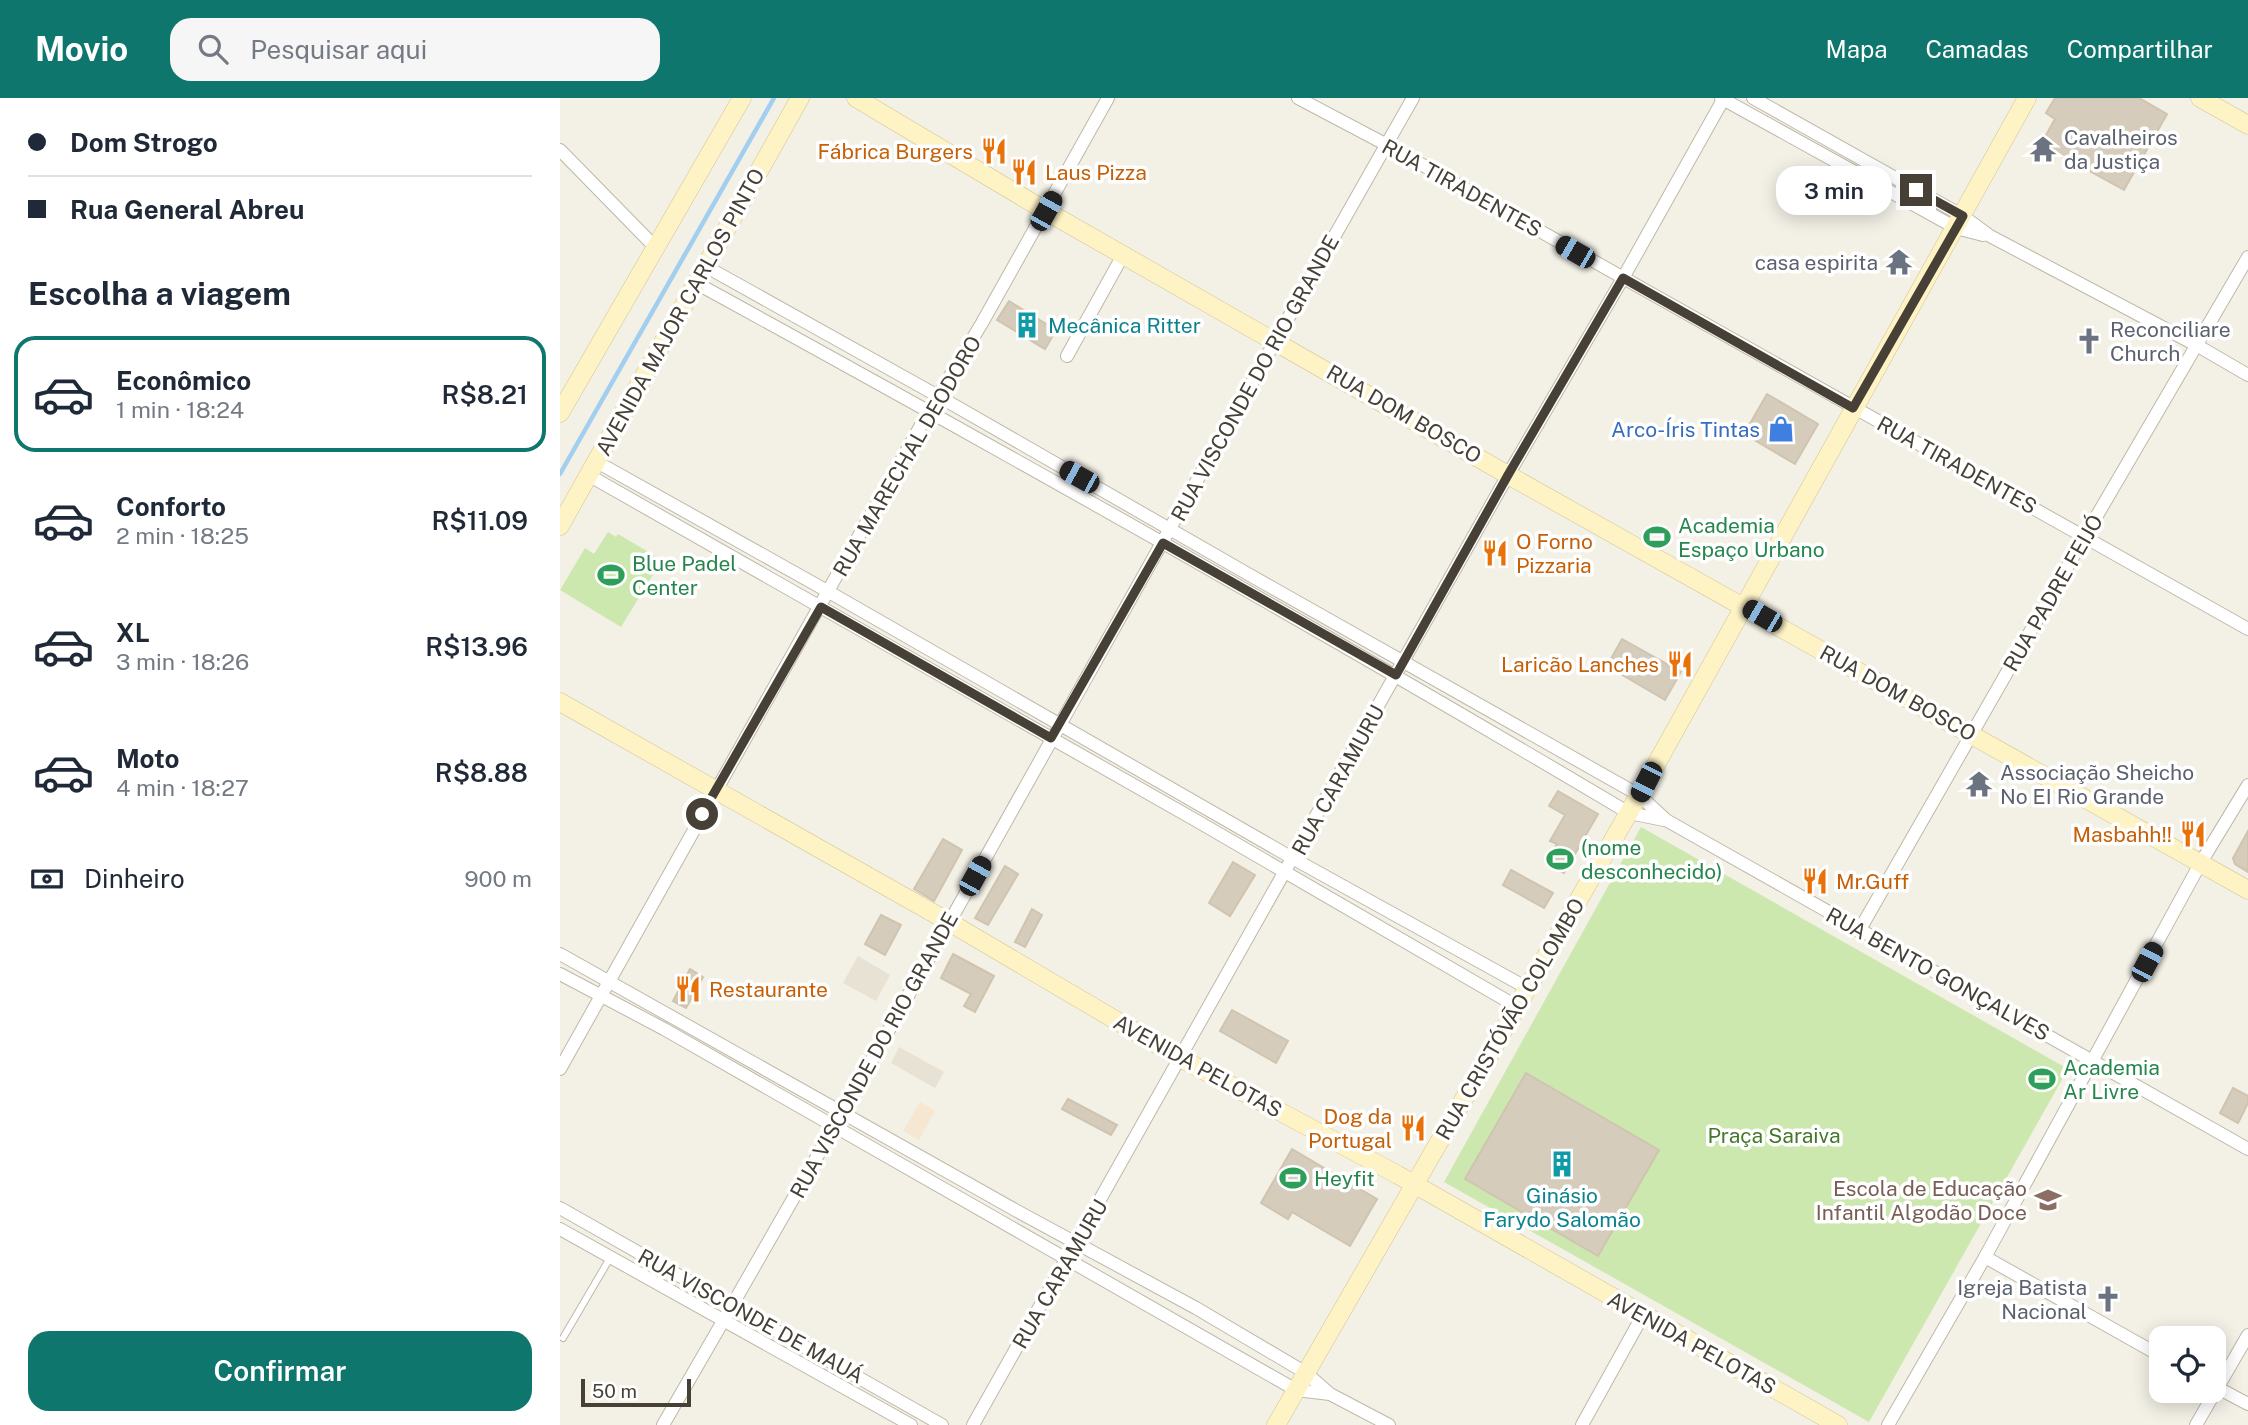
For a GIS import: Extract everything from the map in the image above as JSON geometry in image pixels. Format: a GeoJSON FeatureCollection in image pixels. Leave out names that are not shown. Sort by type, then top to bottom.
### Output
{"type":"FeatureCollection","features":[{"type":"Feature","properties":{"kind":"street"},"geometry":{"type":"LineString","coordinates":[[560,413],[742,98]]}},
{"type":"Feature","properties":{"kind":"street","name":"AVENIDA MAJOR CARLOS PINTO"},"geometry":{"type":"LineString","coordinates":[[560,526],[800,98]]}},
{"type":"Feature","properties":{"kind":"street","name":"RUA DOM BOSCO"},"geometry":{"type":"LineString","coordinates":[[856,98],[1046,211],[1508,475],[2248,890]]}},
{"type":"Feature","properties":{"kind":"street","name":"RUA MARECHAL DEODORO"},"geometry":{"type":"LineString","coordinates":[[560,1069],[1108,98]]}},
{"type":"Feature","properties":{"kind":"street","name":"RUA TIRADENTES"},"geometry":{"type":"LineString","coordinates":[[1298,98],[1387,145],[2248,629]]}},
{"type":"Feature","properties":{"kind":"street","name":"RUA VISCONDE DO RIO GRANDE"},"geometry":{"type":"LineString","coordinates":[[663,1425],[835,1129],[1051,738],[1413,98]]}},
{"type":"Feature","properties":{"kind":"street"},"geometry":{"type":"LineString","coordinates":[[1722,98],[1990,236],[2248,375]]}},
{"type":"Feature","properties":{"kind":"street","name":"RUA CARAMURU"},"geometry":{"type":"LineString","coordinates":[[974,1425],[1508,475],[1623,278],[1722,98]]}},
{"type":"Feature","properties":{"kind":"street"},"geometry":{"type":"LineString","coordinates":[[1753,98],[1959,222]]}},
{"type":"Feature","properties":{"kind":"street","name":"RUA CRISTÓVÃO COLOMBO"},"geometry":{"type":"LineString","coordinates":[[1276,1425],[1629,813],[2027,98]]}},
{"type":"Feature","properties":{"kind":"street"},"geometry":{"type":"LineString","coordinates":[[2200,98],[2248,125]]}},
{"type":"Feature","properties":{"kind":"street"},"geometry":{"type":"LineString","coordinates":[[560,150],[656,248]]}},
{"type":"Feature","properties":{"kind":"street"},"geometry":{"type":"LineString","coordinates":[[1067,356],[1124,255]]}},
{"type":"Feature","properties":{"kind":"street","name":"RUA PADRE FEIJÓ"},"geometry":{"type":"LineString","coordinates":[[1859,931],[2248,257]]}},
{"type":"Feature","properties":{"kind":"street","name":"RUA BENTO GONÇALVES"},"geometry":{"type":"LineString","coordinates":[[705,266],[1404,660],[1639,795],[1666,820],[2248,1149]]}},
{"type":"Feature","properties":{"kind":"street","name":"RUA BENTO GONÇALVES"},"geometry":{"type":"LineString","coordinates":[[696,283],[929,411],[1396,675],[1629,813],[1666,820]]}},
{"type":"Feature","properties":{"kind":"street"},"geometry":{"type":"LineString","coordinates":[[1003,453],[1011,439]]}},
{"type":"Feature","properties":{"kind":"street"},"geometry":{"type":"LineString","coordinates":[[593,469],[829,592],[1294,859],[1527,988]]}},
{"type":"Feature","properties":{"kind":"street"},"geometry":{"type":"LineString","coordinates":[[593,469],[821,607],[1198,821],[1516,1006]]}},
{"type":"Feature","properties":{"kind":"street"},"geometry":{"type":"LineString","coordinates":[[1241,587],[1248,574]]}},
{"type":"Feature","properties":{"kind":"street","name":"AVENIDA PELOTAS"},"geometry":{"type":"LineString","coordinates":[[560,702],[949,922],[1180,1058],[1415,1185],[1838,1425]]}},
{"type":"Feature","properties":{"kind":"street"},"geometry":{"type":"LineString","coordinates":[[1888,1425],[1985,1256],[2200,864],[2248,785]]}},
{"type":"Feature","properties":{"kind":"street"},"geometry":{"type":"LineString","coordinates":[[1198,821],[1205,807]]}},
{"type":"Feature","properties":{"kind":"street"},"geometry":{"type":"LineString","coordinates":[[1354,913],[1364,897]]}},
{"type":"Feature","properties":{"kind":"street"},"geometry":{"type":"LineString","coordinates":[[560,954],[1017,1211],[1196,1308],[1306,1373],[1330,1394],[1388,1425]]}},
{"type":"Feature","properties":{"kind":"street"},"geometry":{"type":"LineString","coordinates":[[560,974],[664,1029],[1296,1390],[1330,1394]]}},
{"type":"Feature","properties":{"kind":"street"},"geometry":{"type":"LineString","coordinates":[[664,1029],[671,1016]]}},
{"type":"Feature","properties":{"kind":"street"},"geometry":{"type":"LineString","coordinates":[[694,1048],[703,1033]]}},
{"type":"Feature","properties":{"kind":"street"},"geometry":{"type":"LineString","coordinates":[[719,1062],[728,1047]]}},
{"type":"Feature","properties":{"kind":"street"},"geometry":{"type":"LineString","coordinates":[[778,1096],[786,1082]]}},
{"type":"Feature","properties":{"kind":"street"},"geometry":{"type":"LineString","coordinates":[[911,1170],[919,1156]]}},
{"type":"Feature","properties":{"kind":"street","name":"RUA VISCONDE DE MAUÁ"},"geometry":{"type":"LineString","coordinates":[[560,1208],[942,1425]]}},
{"type":"Feature","properties":{"kind":"street"},"geometry":{"type":"LineString","coordinates":[[1009,1226],[1017,1211]]}},
{"type":"Feature","properties":{"kind":"street","name":"RUA VISCONDE DE MAUÁ"},"geometry":{"type":"LineString","coordinates":[[560,1229],[911,1425]]}},
{"type":"Feature","properties":{"kind":"street"},"geometry":{"type":"LineString","coordinates":[[593,1248],[601,1232]]}},
{"type":"Feature","properties":{"kind":"street"},"geometry":{"type":"LineString","coordinates":[[1985,1256],[2149,1349]]}},
{"type":"Feature","properties":{"kind":"street"},"geometry":{"type":"LineString","coordinates":[[1125,1291],[1134,1274]]}},
{"type":"Feature","properties":{"kind":"street"},"geometry":{"type":"LineString","coordinates":[[1185,1327],[1196,1308]]}},
{"type":"Feature","properties":{"kind":"street"},"geometry":{"type":"LineString","coordinates":[[1582,1425],[1643,1315]]}},
{"type":"Feature","properties":{"kind":"street"},"geometry":{"type":"LineString","coordinates":[[2226,1371],[2248,1335]]}},
{"type":"Feature","properties":{"kind":"street"},"geometry":{"type":"LineString","coordinates":[[872,1402],[880,1389]]}},
{"type":"Feature","properties":{"kind":"street"},"geometry":{"type":"LineString","coordinates":[[2226,1393],[2248,1405]]}},
{"type":"Feature","properties":{"kind":"street"},"geometry":{"type":"LineString","coordinates":[[2196,1425],[2208,1403]]}},
{"type":"Feature","properties":{"kind":"lane"},"geometry":{"type":"LineString","coordinates":[[563,1338],[610,1258]]}},
{"type":"Feature","properties":{"kind":"shaded area"},"geometry":{"type":"Polygon","coordinates":[[[858,956],[890,975],[876,1001],[843,983],[858,956]]]}},
{"type":"Feature","properties":{"kind":"shaded area"},"geometry":{"type":"Polygon","coordinates":[[[899,1047],[944,1072],[935,1088],[891,1063],[899,1047]]]}},
{"type":"Feature","properties":{"kind":"shaded area"},"geometry":{"type":"Polygon","coordinates":[[[920,1102],[935,1111],[919,1140],[903,1131],[920,1102]]]}},
{"type":"Feature","properties":{"kind":"green space","name":"Blue Padel Center"},"geometry":{"type":"Polygon","coordinates":[[[608,532],[616,537],[618,534],[662,560],[621,627],[560,590],[585,548],[594,554],[608,532]]]}},
{"type":"Feature","properties":{"kind":"green space","name":"Praça Saraiva"},"geometry":{"type":"Polygon","coordinates":[[[1641,827],[2068,1069],[1869,1422],[1444,1182],[1641,827]]]}},
{"type":"Feature","properties":{"kind":"building"},"geometry":{"type":"Polygon","coordinates":[[[2055,98],[2139,98],[2167,114],[2124,190],[2041,144],[2055,119],[2046,113],[2055,98]]]}},
{"type":"Feature","properties":{"kind":"building","name":"Mecânica Ritter"},"geometry":{"type":"Polygon","coordinates":[[[1009,301],[1056,330],[1045,349],[997,320],[1009,301]]]}},
{"type":"Feature","properties":{"kind":"building","name":"Arco-Íris Tintas"},"geometry":{"type":"Polygon","coordinates":[[[1767,394],[1818,424],[1795,464],[1744,434],[1767,394]]]}},
{"type":"Feature","properties":{"kind":"building"},"geometry":{"type":"Polygon","coordinates":[[[1622,639],[1681,672],[1665,700],[1607,666],[1622,639]]]}},
{"type":"Feature","properties":{"kind":"building"},"geometry":{"type":"Polygon","coordinates":[[[1558,791],[1598,814],[1564,873],[1546,863],[1557,844],[1550,841],[1565,815],[1549,806],[1558,791]]]}},
{"type":"Feature","properties":{"kind":"building"},"geometry":{"type":"Polygon","coordinates":[[[2248,831],[2248,872],[2235,864],[2233,858],[2248,831]]]}},
{"type":"Feature","properties":{"kind":"building"},"geometry":{"type":"Polygon","coordinates":[[[943,839],[962,850],[934,901],[914,889],[943,839]]]}},
{"type":"Feature","properties":{"kind":"building"},"geometry":{"type":"Polygon","coordinates":[[[1233,862],[1255,875],[1230,916],[1209,903],[1233,862]]]}},
{"type":"Feature","properties":{"kind":"building"},"geometry":{"type":"Polygon","coordinates":[[[1005,866],[1018,874],[988,925],[975,918],[1005,866]]]}},
{"type":"Feature","properties":{"kind":"building"},"geometry":{"type":"Polygon","coordinates":[[[1511,870],[1553,893],[1544,908],[1503,885],[1511,870]]]}},
{"type":"Feature","properties":{"kind":"building"},"geometry":{"type":"Polygon","coordinates":[[[1032,909],[1042,915],[1025,947],[1015,942],[1032,909]]]}},
{"type":"Feature","properties":{"kind":"building"},"geometry":{"type":"Polygon","coordinates":[[[881,915],[901,925],[885,955],[865,944],[881,915]]]}},
{"type":"Feature","properties":{"kind":"building"},"geometry":{"type":"Polygon","coordinates":[[[953,954],[994,976],[975,1012],[964,1006],[971,994],[941,978],[953,954]]]}},
{"type":"Feature","properties":{"kind":"building","name":"Restaurante"},"geometry":{"type":"Polygon","coordinates":[[[690,969],[703,977],[686,1008],[673,1001],[690,969]]]}},
{"type":"Feature","properties":{"kind":"building"},"geometry":{"type":"Polygon","coordinates":[[[1232,1010],[1288,1041],[1276,1063],[1220,1031],[1232,1010]]]}},
{"type":"Feature","properties":{"kind":"building","name":"Ginásio Farydo Salomão"},"geometry":{"type":"Polygon","coordinates":[[[1526,1073],[1659,1150],[1598,1256],[1465,1179],[1526,1073]]]}},
{"type":"Feature","properties":{"kind":"building"},"geometry":{"type":"Polygon","coordinates":[[[2233,1088],[2248,1096],[2248,1103],[2238,1123],[2220,1113],[2233,1088]]]}},
{"type":"Feature","properties":{"kind":"building"},"geometry":{"type":"Polygon","coordinates":[[[1068,1099],[1117,1125],[1111,1135],[1062,1109],[1068,1099]]]}},
{"type":"Feature","properties":{"kind":"building"},"geometry":{"type":"Polygon","coordinates":[[[1292,1149],[1377,1199],[1350,1246],[1292,1212],[1288,1219],[1261,1203],[1292,1149]]]}},
{"type":"Feature","properties":{"kind":"waterway"},"geometry":{"type":"LineString","coordinates":[[560,474],[774,98]]}},
{"type":"Feature","properties":{"kind":"place","name":"Cavalheiros da Justiça"},"geometry":{"type":"Point","coordinates":[2043,149]}},
{"type":"Feature","properties":{"kind":"place","name":"Fábrica Burgers"},"geometry":{"type":"Point","coordinates":[994,151]}},
{"type":"Feature","properties":{"kind":"place","name":"Laus Pizza"},"geometry":{"type":"Point","coordinates":[1024,172]}},
{"type":"Feature","properties":{"kind":"place","name":"casa espirita"},"geometry":{"type":"Point","coordinates":[1899,262]}},
{"type":"Feature","properties":{"kind":"place","name":"Mecânica Ritter"},"geometry":{"type":"Point","coordinates":[1027,325]}},
{"type":"Feature","properties":{"kind":"place","name":"Reconciliare Church"},"geometry":{"type":"Point","coordinates":[2089,341]}},
{"type":"Feature","properties":{"kind":"place","name":"Arco-Íris Tintas"},"geometry":{"type":"Point","coordinates":[1781,429]}},
{"type":"Feature","properties":{"kind":"place","name":"Academia Espaço Urbano"},"geometry":{"type":"Point","coordinates":[1657,537]}},
{"type":"Feature","properties":{"kind":"place","name":"O Forno Pizzaria"},"geometry":{"type":"Point","coordinates":[1495,553]}},
{"type":"Feature","properties":{"kind":"place","name":"Blue Padel Center"},"geometry":{"type":"Point","coordinates":[611,575]}},
{"type":"Feature","properties":{"kind":"place","name":"Laricão Lanches"},"geometry":{"type":"Point","coordinates":[1680,664]}},
{"type":"Feature","properties":{"kind":"place","name":"Associação Sheicho No EI Rio Grande"},"geometry":{"type":"Point","coordinates":[1979,784]}},
{"type":"Feature","properties":{"kind":"place","name":"Masbahh!!"},"geometry":{"type":"Point","coordinates":[2193,834]}},
{"type":"Feature","properties":{"kind":"place","name":"(nome desconhecido)"},"geometry":{"type":"Point","coordinates":[1560,859]}},
{"type":"Feature","properties":{"kind":"place","name":"Mr.Guff"},"geometry":{"type":"Point","coordinates":[1815,881]}},
{"type":"Feature","properties":{"kind":"place","name":"Restaurante"},"geometry":{"type":"Point","coordinates":[688,989]}},
{"type":"Feature","properties":{"kind":"place","name":"Academia Ar Livre"},"geometry":{"type":"Point","coordinates":[2042,1079]}},
{"type":"Feature","properties":{"kind":"place","name":"Dog da Portugal"},"geometry":{"type":"Point","coordinates":[1413,1128]}},
{"type":"Feature","properties":{"kind":"place","name":"Ginásio Farydo Salomão"},"geometry":{"type":"Point","coordinates":[1562,1164]}},
{"type":"Feature","properties":{"kind":"place","name":"Heyfit"},"geometry":{"type":"Point","coordinates":[1293,1178]}},
{"type":"Feature","properties":{"kind":"place","name":"Escola de Educação Infantil Algodão Doce"},"geometry":{"type":"Point","coordinates":[2048,1200]}},
{"type":"Feature","properties":{"kind":"place","name":"Igreja Batista Nacional"},"geometry":{"type":"Point","coordinates":[2108,1299]}},
{"type":"Feature","properties":{"kind":"route"},"geometry":{"type":"LineString","coordinates":[[702,814],[821,607],[1051,738],[1163,543],[1396,675],[1623,278],[1853,408],[1963,216],[1916,190]]}}]}
